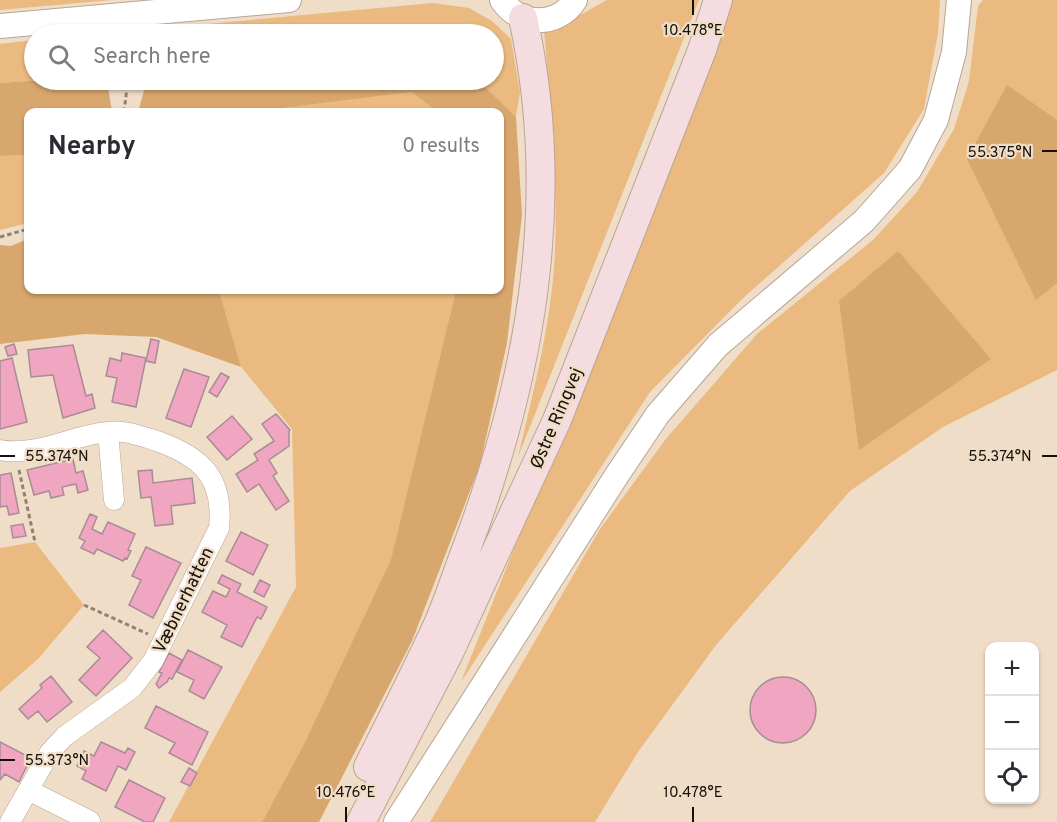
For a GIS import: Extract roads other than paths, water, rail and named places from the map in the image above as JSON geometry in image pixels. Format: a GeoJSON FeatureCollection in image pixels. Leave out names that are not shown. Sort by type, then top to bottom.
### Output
{"type":"FeatureCollection","features":[{"type":"Feature","properties":{"kind":"main road","name":"Østre Ringvej"},"geometry":{"type":"LineString","coordinates":[[361,822],[448,655],[557,420],[702,50],[718,0]]}},
{"type":"Feature","properties":{"kind":"main road"},"geometry":{"type":"LineString","coordinates":[[342,822],[439,622],[488,489],[521,372],[537,270],[542,168],[534,65],[505,5]]}},
{"type":"Feature","properties":{"kind":"street"},"geometry":{"type":"LineString","coordinates":[[0,26],[289,0]]}},
{"type":"Feature","properties":{"kind":"street"},"geometry":{"type":"LineString","coordinates":[[505,5],[539,21],[554,18],[567,10],[575,0]]}},
{"type":"Feature","properties":{"kind":"street"},"geometry":{"type":"LineString","coordinates":[[396,822],[658,414],[718,345],[864,221],[910,169],[936,120],[954,52],[959,0]]}},
{"type":"Feature","properties":{"kind":"street"},"geometry":{"type":"LineString","coordinates":[[108,432],[114,500]]}},
{"type":"Feature","properties":{"kind":"street","name":"Væbnerhatten"},"geometry":{"type":"LineString","coordinates":[[7,451],[38,450],[108,432],[134,433],[180,450],[196,460],[209,474],[217,491],[221,509],[219,528],[153,661],[132,688],[65,736],[50,752],[10,822]]}},
{"type":"Feature","properties":{"kind":"street"},"geometry":{"type":"LineString","coordinates":[[28,790],[90,821]]}}]}
